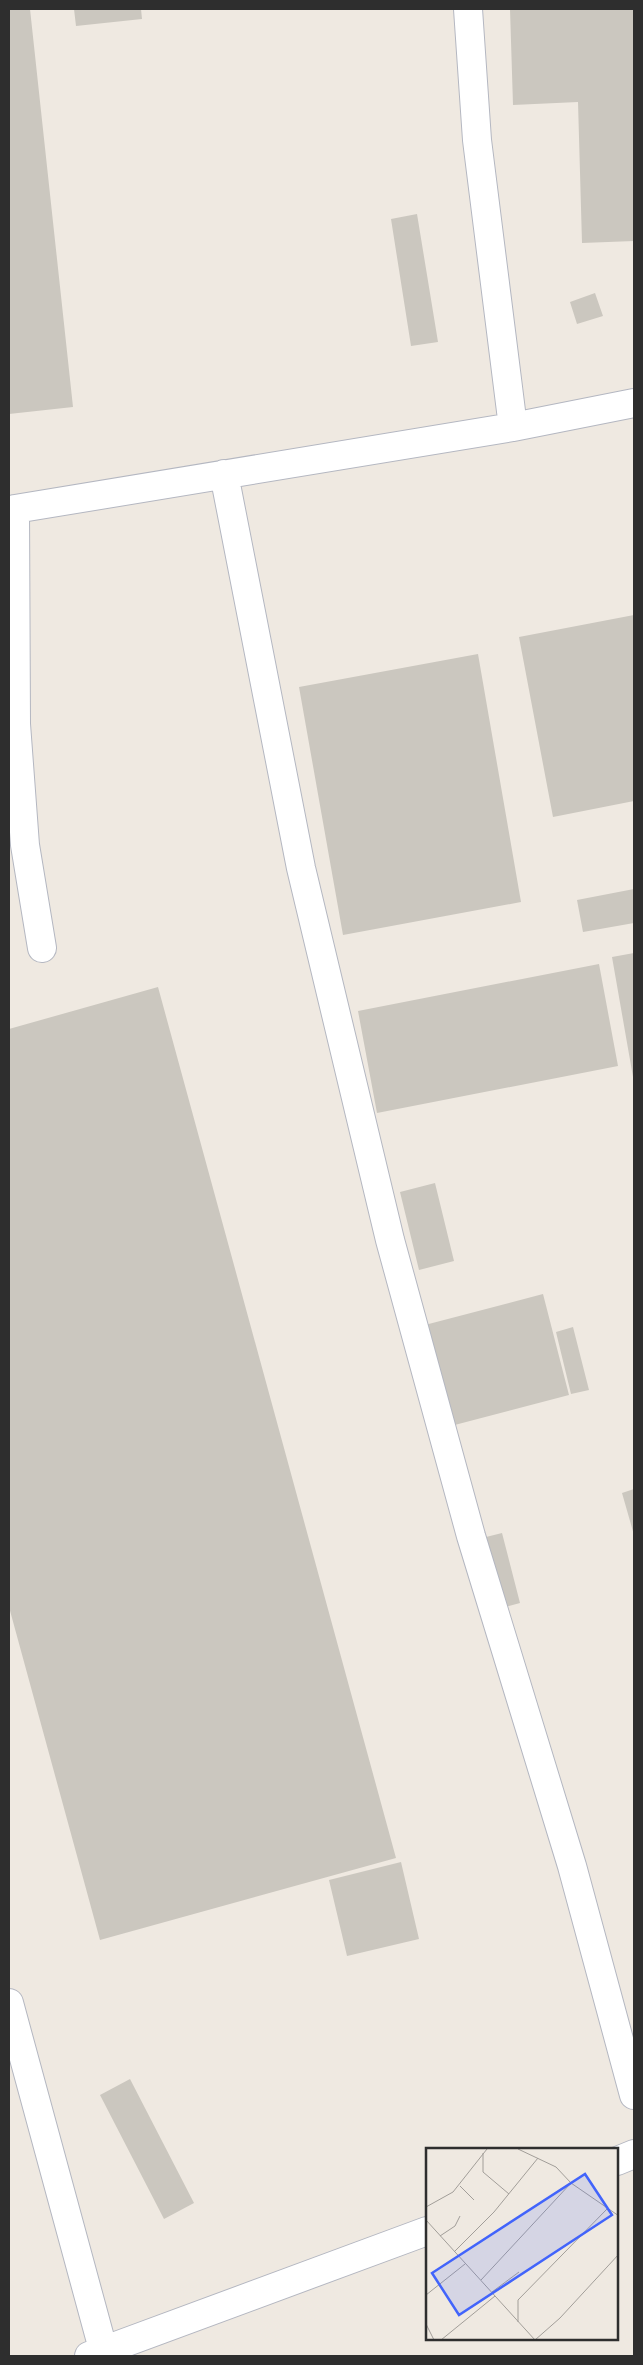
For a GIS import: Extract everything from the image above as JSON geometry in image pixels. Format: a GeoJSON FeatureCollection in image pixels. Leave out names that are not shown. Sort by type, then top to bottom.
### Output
{"type":"FeatureCollection","features":[{"type":"Feature","properties":{"kind":"street"},"geometry":{"type":"LineString","coordinates":[[468,9],[477,140],[513,427]]}},
{"type":"Feature","properties":{"kind":"street"},"geometry":{"type":"LineString","coordinates":[[42,948],[25,845],[16,724],[12,510],[513,427],[634,403]]}},
{"type":"Feature","properties":{"kind":"street"},"geometry":{"type":"LineString","coordinates":[[224,474],[301,868],[390,1240],[471,1536],[572,1866],[634,2094]]}},
{"type":"Feature","properties":{"kind":"street"},"geometry":{"type":"LineString","coordinates":[[9,2003],[96,2353],[426,2230]]}},
{"type":"Feature","properties":{"kind":"street"},"geometry":{"type":"LineString","coordinates":[[618,2161],[634,2154]]}},
{"type":"Feature","properties":{"kind":"building"},"geometry":{"type":"Polygon","coordinates":[[[9,9],[30,9],[73,407],[9,414],[9,9]]]}},
{"type":"Feature","properties":{"kind":"building"},"geometry":{"type":"Polygon","coordinates":[[[74,9],[141,9],[142,19],[76,26],[74,9]]]}},
{"type":"Feature","properties":{"kind":"building"},"geometry":{"type":"Polygon","coordinates":[[[510,9],[634,9],[634,241],[582,243],[578,102],[513,105],[510,9]]]}},
{"type":"Feature","properties":{"kind":"building"},"geometry":{"type":"Polygon","coordinates":[[[417,214],[438,342],[411,346],[391,219],[417,214]]]}},
{"type":"Feature","properties":{"kind":"building"},"geometry":{"type":"Polygon","coordinates":[[[595,293],[603,316],[577,324],[570,302],[595,293]]]}},
{"type":"Feature","properties":{"kind":"building"},"geometry":{"type":"Polygon","coordinates":[[[634,615],[634,801],[553,817],[519,637],[634,615]]]}},
{"type":"Feature","properties":{"kind":"building"},"geometry":{"type":"Polygon","coordinates":[[[478,654],[521,902],[343,935],[299,687],[478,654]]]}},
{"type":"Feature","properties":{"kind":"building"},"geometry":{"type":"Polygon","coordinates":[[[634,889],[634,923],[583,932],[577,900],[634,889]]]}},
{"type":"Feature","properties":{"kind":"building"},"geometry":{"type":"Polygon","coordinates":[[[634,953],[634,1077],[633,1077],[612,957],[634,953]]]}},
{"type":"Feature","properties":{"kind":"building"},"geometry":{"type":"Polygon","coordinates":[[[599,964],[618,1066],[377,1113],[358,1011],[599,964]]]}},
{"type":"Feature","properties":{"kind":"building"},"geometry":{"type":"Polygon","coordinates":[[[158,987],[396,1858],[100,1940],[9,1607],[9,1029],[158,987]]]}},
{"type":"Feature","properties":{"kind":"building"},"geometry":{"type":"Polygon","coordinates":[[[435,1183],[454,1261],[419,1270],[400,1192],[435,1183]]]}},
{"type":"Feature","properties":{"kind":"building"},"geometry":{"type":"Polygon","coordinates":[[[543,1294],[569,1395],[447,1427],[421,1326],[543,1294]]]}},
{"type":"Feature","properties":{"kind":"building"},"geometry":{"type":"Polygon","coordinates":[[[573,1327],[589,1390],[571,1394],[556,1332],[573,1327]]]}},
{"type":"Feature","properties":{"kind":"building"},"geometry":{"type":"Polygon","coordinates":[[[634,1489],[634,1535],[622,1493],[634,1489]]]}},
{"type":"Feature","properties":{"kind":"building"},"geometry":{"type":"Polygon","coordinates":[[[502,1533],[520,1603],[501,1608],[482,1538],[502,1533]]]}},
{"type":"Feature","properties":{"kind":"building"},"geometry":{"type":"Polygon","coordinates":[[[401,1862],[419,1939],[347,1956],[329,1880],[401,1862]]]}},
{"type":"Feature","properties":{"kind":"building"},"geometry":{"type":"Polygon","coordinates":[[[130,2079],[194,2203],[164,2219],[100,2095],[130,2079]]]}}]}
